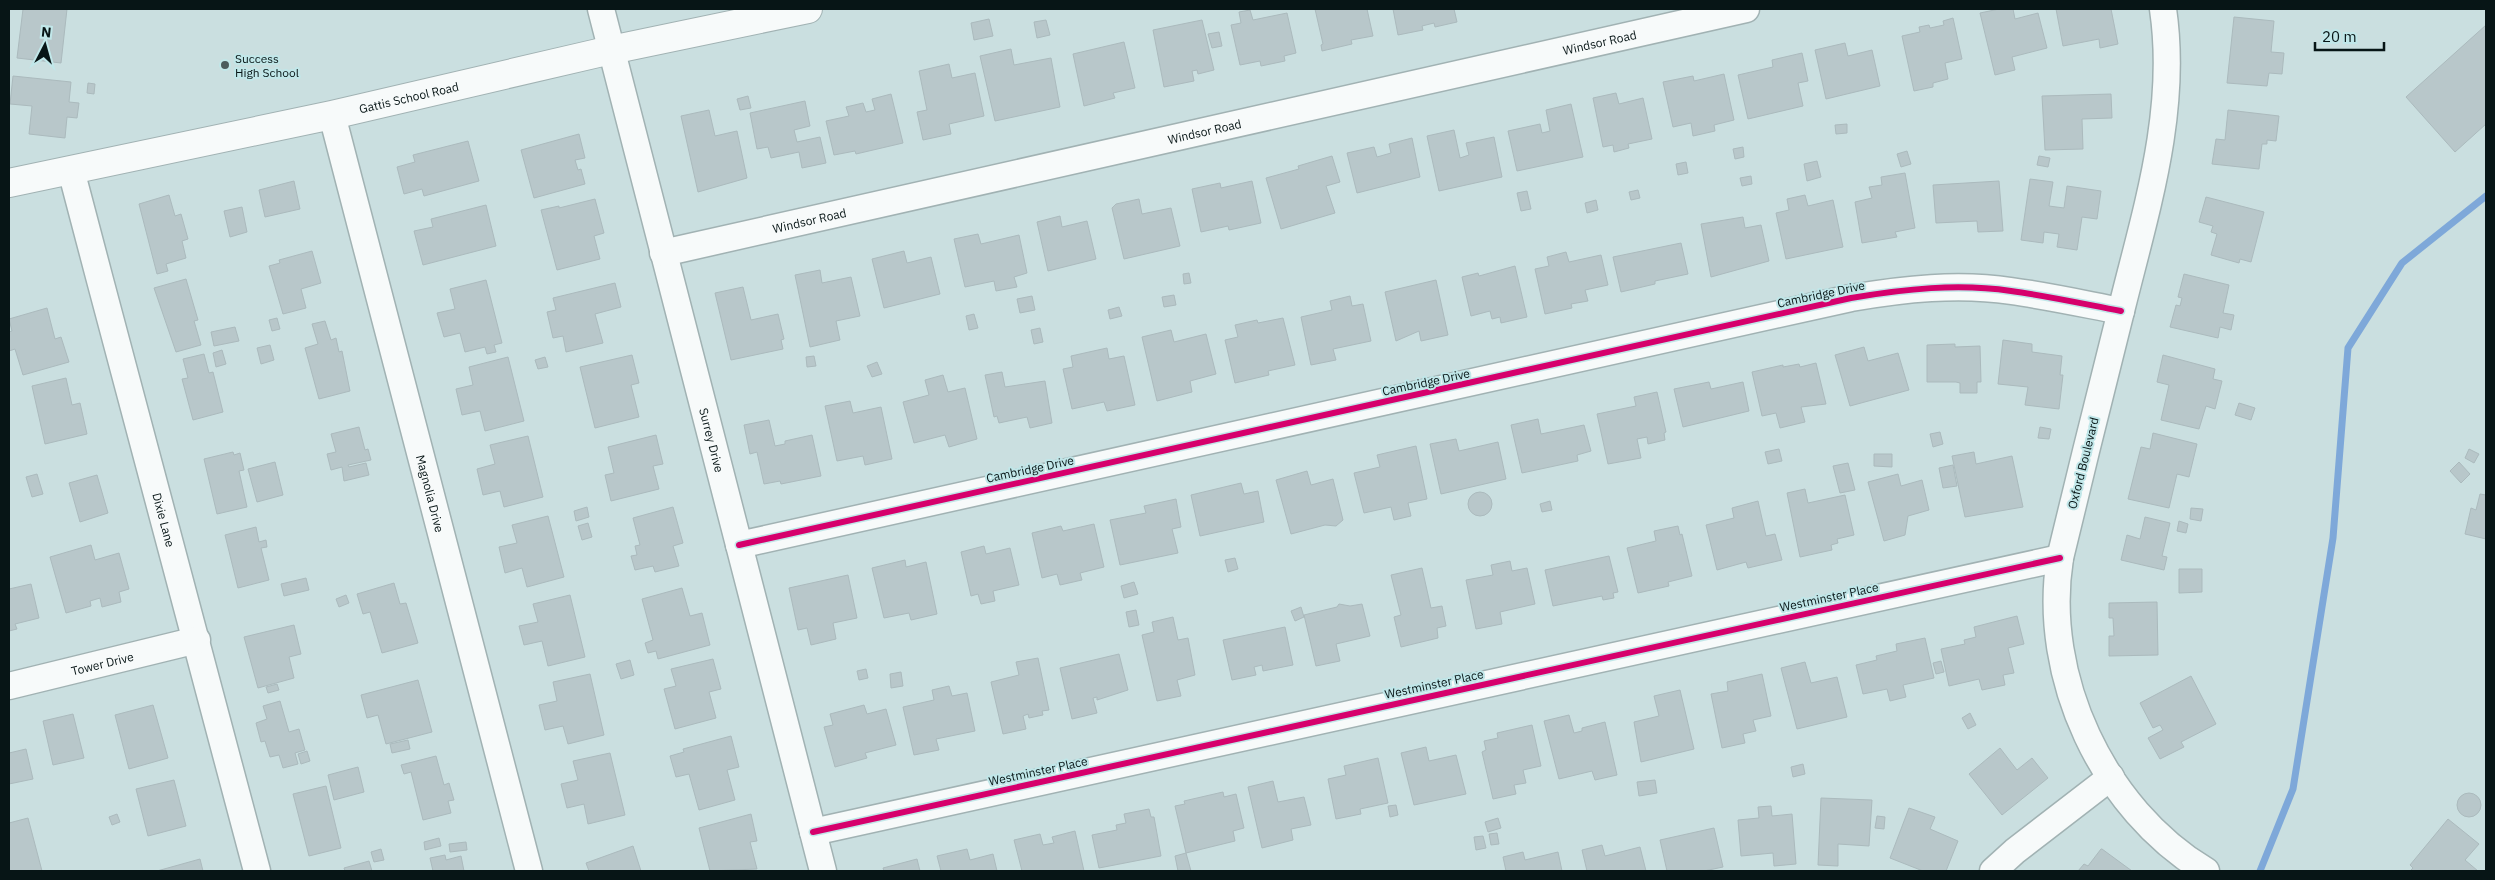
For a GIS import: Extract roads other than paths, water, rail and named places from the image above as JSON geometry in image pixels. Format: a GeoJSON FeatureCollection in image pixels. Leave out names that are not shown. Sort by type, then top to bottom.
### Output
{"type":"FeatureCollection","features":[{"type":"Feature","properties":{"kind":"main road","name":"Gattis School Road"},"geometry":{"type":"LineString","coordinates":[[9,183],[332,115],[612,50],[808,9]]}},
{"type":"Feature","properties":{"kind":"street","name":"Surrey Drive"},"geometry":{"type":"LineString","coordinates":[[601,9],[823,871]]}},
{"type":"Feature","properties":{"kind":"street","name":"Windsor Road"},"geometry":{"type":"LineString","coordinates":[[663,253],[1746,9]]}},
{"type":"Feature","properties":{"kind":"street","name":"Oxford Boulevard"},"geometry":{"type":"LineString","coordinates":[[2163,9],[2166,58],[2163,125],[2157,167],[2060,558],[2057,578],[2056,617],[2065,676],[2093,746],[2110,777],[2134,809],[2162,838],[2206,871]]}},
{"type":"Feature","properties":{"kind":"street","name":"Magnolia Drive"},"geometry":{"type":"LineString","coordinates":[[332,115],[528,871]]}},
{"type":"Feature","properties":{"kind":"street","name":"Dixie Lane"},"geometry":{"type":"LineString","coordinates":[[71,170],[140,438],[198,640],[257,871]]}},
{"type":"Feature","properties":{"kind":"street","name":"Cambridge Drive"},"geometry":{"type":"LineString","coordinates":[[739,545],[1851,298],[1890,291],[1971,288],[2011,291],[2121,311]]}},
{"type":"Feature","properties":{"kind":"street","name":"Westminster Place"},"geometry":{"type":"LineString","coordinates":[[813,832],[2060,558]]}},
{"type":"Feature","properties":{"kind":"street","name":"Tower Drive"},"geometry":{"type":"LineString","coordinates":[[9,686],[198,640]]}},
{"type":"Feature","properties":{"kind":"street"},"geometry":{"type":"LineString","coordinates":[[1993,871],[2110,777]]}},
{"type":"Feature","properties":{"kind":"waterway"},"geometry":{"type":"LineString","coordinates":[[2260,871],[2293,789],[2333,538],[2348,348],[2402,263],[2486,196]]}},
{"type":"Feature","properties":{"kind":"place","name":"Success High School"},"geometry":{"type":"Point","coordinates":[225,65]}}]}
